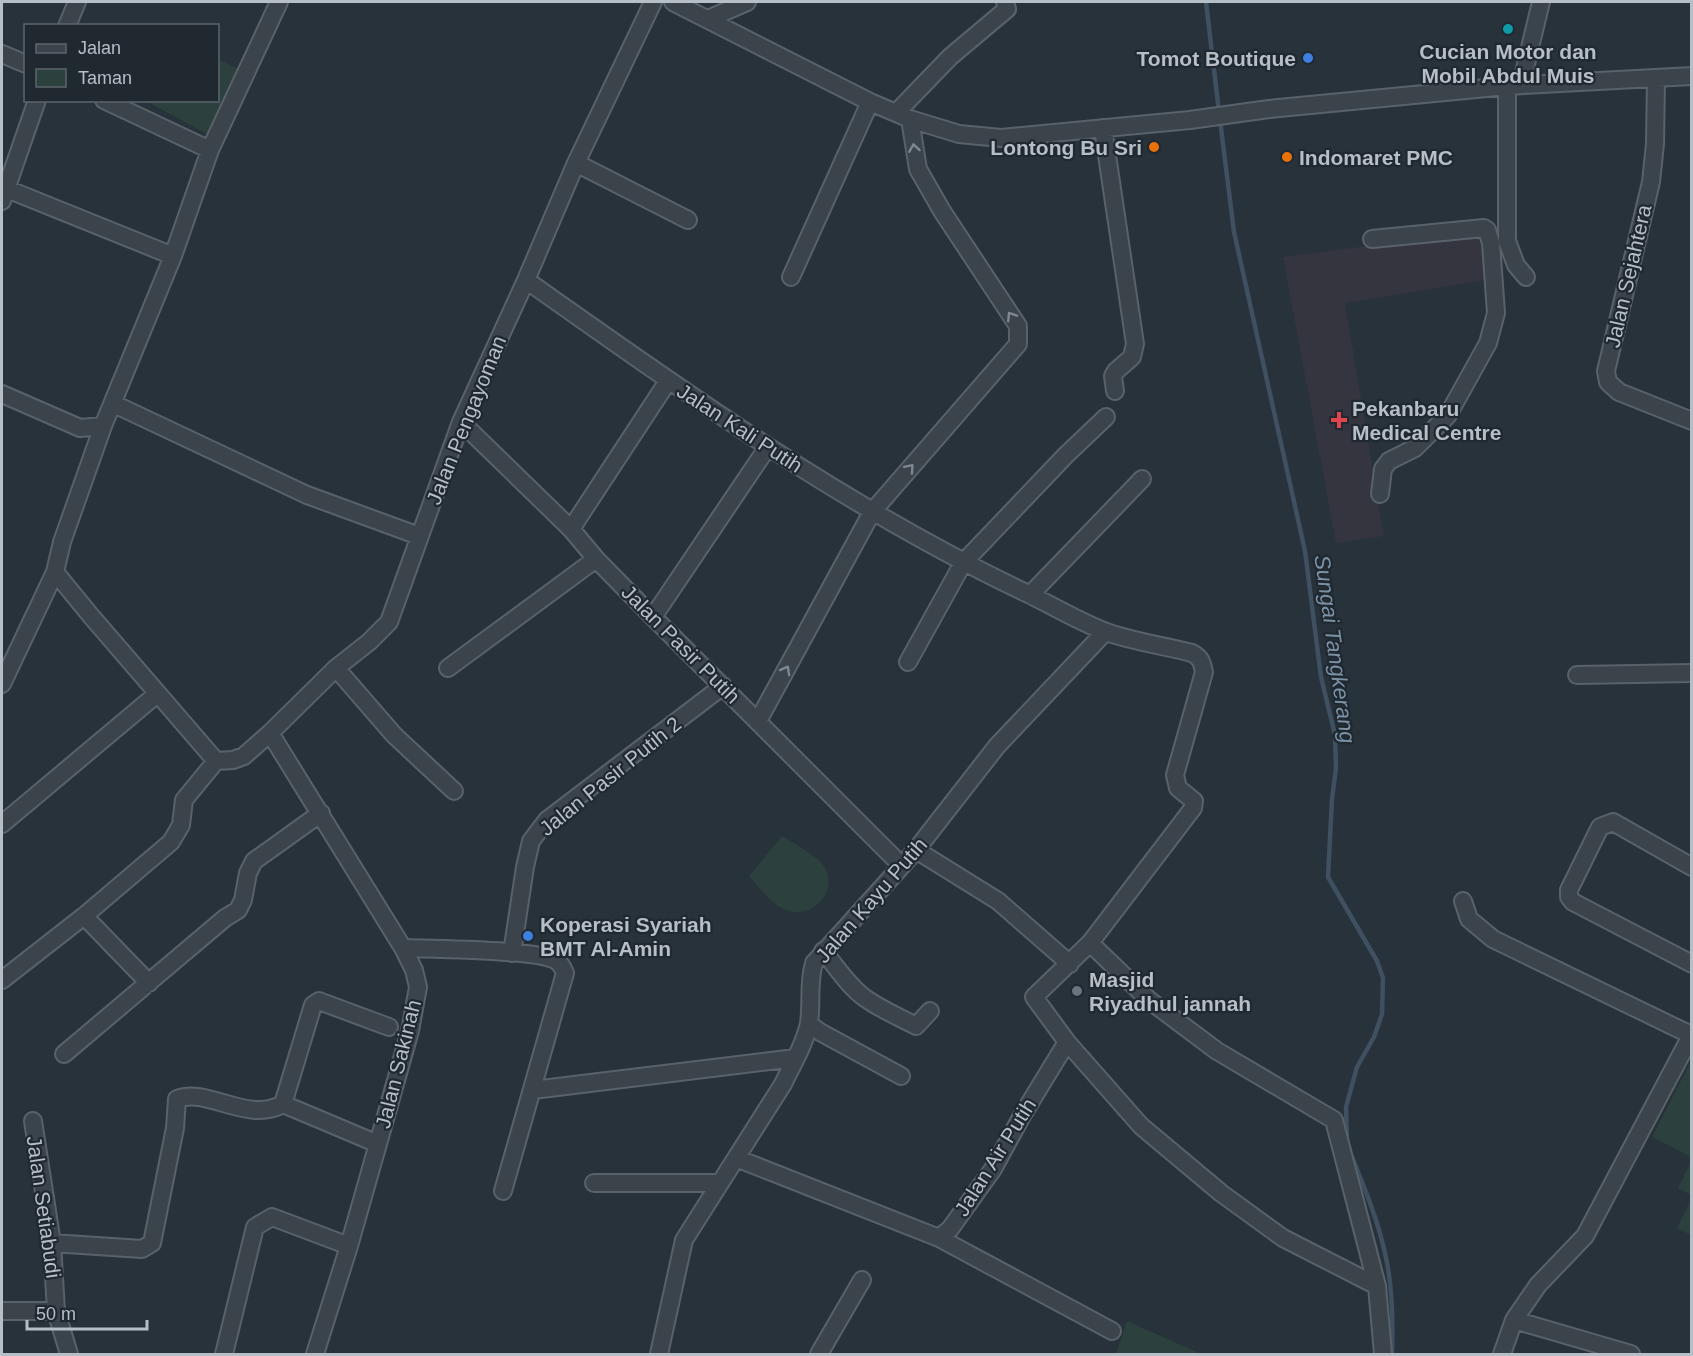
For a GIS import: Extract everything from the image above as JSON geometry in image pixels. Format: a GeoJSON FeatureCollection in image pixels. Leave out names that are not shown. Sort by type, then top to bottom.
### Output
{"type":"FeatureCollection","features":[{"type":"Feature","properties":{"kind":"street"},"geometry":{"type":"LineString","coordinates":[[68,24],[77,2]]}},
{"type":"Feature","properties":{"kind":"street"},"geometry":{"type":"LineString","coordinates":[[2,684],[56,573],[62,542],[103,426],[173,256],[210,150],[279,2]]}},
{"type":"Feature","properties":{"kind":"street","name":"Jalan Pengayoman"},"geometry":{"type":"LineString","coordinates":[[216,761],[233,760],[244,756],[388,622],[461,422],[576,163],[653,2]]}},
{"type":"Feature","properties":{"kind":"street"},"geometry":{"type":"LineString","coordinates":[[673,2],[870,102],[903,116],[959,134],[1001,138],[1514,85],[1692,76]]}},
{"type":"Feature","properties":{"kind":"street"},"geometry":{"type":"LineString","coordinates":[[708,19],[747,2]]}},
{"type":"Feature","properties":{"kind":"street"},"geometry":{"type":"LineString","coordinates":[[903,116],[950,57],[1007,9],[1005,2]]}},
{"type":"Feature","properties":{"kind":"street"},"geometry":{"type":"LineString","coordinates":[[1526,277],[1516,265],[1507,241],[1514,85],[1541,2]]}},
{"type":"Feature","properties":{"kind":"street"},"geometry":{"type":"LineString","coordinates":[[2,54],[24,63]]}},
{"type":"Feature","properties":{"kind":"street","name":"Jalan Sejahtera"},"geometry":{"type":"LineString","coordinates":[[1656,78],[1655,144],[1651,182],[1606,371],[1608,382],[1619,392],[1692,421]]}},
{"type":"Feature","properties":{"kind":"street"},"geometry":{"type":"LineString","coordinates":[[36,102],[3,192],[173,256]]}},
{"type":"Feature","properties":{"kind":"street"},"geometry":{"type":"LineString","coordinates":[[108,102],[210,150]]}},
{"type":"Feature","properties":{"kind":"street"},"geometry":{"type":"LineString","coordinates":[[790,277],[870,102]]}},
{"type":"Feature","properties":{"kind":"street"},"geometry":{"type":"LineString","coordinates":[[758,721],[872,512],[1018,344],[1018,326],[942,211],[918,170],[903,116]]}},
{"type":"Feature","properties":{"kind":"street"},"geometry":{"type":"LineString","coordinates":[[1103,128],[1135,344],[1132,357],[1113,376],[1115,391]]}},
{"type":"Feature","properties":{"kind":"street"},"geometry":{"type":"LineString","coordinates":[[576,163],[688,220]]}},
{"type":"Feature","properties":{"kind":"street"},"geometry":{"type":"LineString","coordinates":[[1372,239],[1484,228],[1487,230],[1491,243],[1496,313],[1488,344],[1448,415],[1415,448],[1389,461],[1383,469],[1380,494]]}},
{"type":"Feature","properties":{"kind":"street","name":"Jalan Kali Putih"},"geometry":{"type":"LineString","coordinates":[[526,280],[767,448],[872,512],[963,563]]}},
{"type":"Feature","properties":{"kind":"street"},"geometry":{"type":"LineString","coordinates":[[571,530],[668,381]]}},
{"type":"Feature","properties":{"kind":"street"},"geometry":{"type":"LineString","coordinates":[[2,394],[80,428],[103,426]]}},
{"type":"Feature","properties":{"kind":"street"},"geometry":{"type":"LineString","coordinates":[[114,404],[307,495],[419,536]]}},
{"type":"Feature","properties":{"kind":"street"},"geometry":{"type":"LineString","coordinates":[[908,662],[963,563],[1066,455],[1106,417]]}},
{"type":"Feature","properties":{"kind":"street","name":"Jalan Pasir Putih"},"geometry":{"type":"LineString","coordinates":[[461,422],[571,530],[652,617],[901,865]]}},
{"type":"Feature","properties":{"kind":"street"},"geometry":{"type":"LineString","coordinates":[[652,617],[767,448]]}},
{"type":"Feature","properties":{"kind":"street"},"geometry":{"type":"LineString","coordinates":[[1030,595],[1142,479]]}},
{"type":"Feature","properties":{"kind":"street"},"geometry":{"type":"LineString","coordinates":[[448,668],[597,559]]}},
{"type":"Feature","properties":{"kind":"street"},"geometry":{"type":"LineString","coordinates":[[963,563],[1105,632],[1192,653],[1202,662],[1204,672],[1175,775],[1178,788],[1194,801],[1193,808],[1090,943],[1034,998],[1068,1042],[1141,1126],[1221,1193],[1283,1238],[1377,1286]]}},
{"type":"Feature","properties":{"kind":"street"},"geometry":{"type":"LineString","coordinates":[[2,980],[171,843],[181,825],[184,800],[216,761],[56,573]]}},
{"type":"Feature","properties":{"kind":"street","name":"Jalan Kayu Putih"},"geometry":{"type":"LineString","coordinates":[[659,1354],[684,1240],[783,1084],[809,1024],[810,975],[814,963],[916,850],[998,746],[1105,632]]}},
{"type":"Feature","properties":{"kind":"street"},"geometry":{"type":"LineString","coordinates":[[336,668],[394,735],[454,791]]}},
{"type":"Feature","properties":{"kind":"street"},"geometry":{"type":"LineString","coordinates":[[1577,675],[1692,673]]}},
{"type":"Feature","properties":{"kind":"street","name":"Jalan Pasir Putih 2"},"geometry":{"type":"LineString","coordinates":[[512,953],[531,841],[547,820],[723,686]]}},
{"type":"Feature","properties":{"kind":"street"},"geometry":{"type":"LineString","coordinates":[[2,824],[157,694]]}},
{"type":"Feature","properties":{"kind":"street","name":"Jalan Sakinah"},"geometry":{"type":"LineString","coordinates":[[270,733],[403,948],[414,970],[418,987],[410,1031],[349,1246],[315,1354]]}},
{"type":"Feature","properties":{"kind":"street"},"geometry":{"type":"LineString","coordinates":[[64,1054],[225,918],[238,910],[243,900],[248,873],[254,861],[321,813]]}},
{"type":"Feature","properties":{"kind":"street"},"geometry":{"type":"LineString","coordinates":[[1692,867],[1613,822],[1600,827],[1569,890],[1569,897],[1573,902],[1692,964]]}},
{"type":"Feature","properties":{"kind":"street"},"geometry":{"type":"LineString","coordinates":[[916,850],[998,901],[1070,964]]}},
{"type":"Feature","properties":{"kind":"street"},"geometry":{"type":"LineString","coordinates":[[1463,901],[1469,919],[1493,939],[1691,1035],[1585,1236],[1538,1285],[1514,1320],[1502,1354]]}},
{"type":"Feature","properties":{"kind":"street"},"geometry":{"type":"LineString","coordinates":[[84,915],[149,983]]}},
{"type":"Feature","properties":{"kind":"street"},"geometry":{"type":"LineString","coordinates":[[1090,943],[1149,1000],[1216,1051],[1334,1120],[1377,1286],[1383,1354]]}},
{"type":"Feature","properties":{"kind":"street"},"geometry":{"type":"LineString","coordinates":[[403,948],[512,953],[548,958],[559,962],[565,973],[503,1191]]}},
{"type":"Feature","properties":{"kind":"street"},"geometry":{"type":"LineString","coordinates":[[823,951],[865,998],[916,1026],[930,1011]]}},
{"type":"Feature","properties":{"kind":"street"},"geometry":{"type":"LineString","coordinates":[[52,1243],[142,1249],[152,1243],[175,1128],[177,1099],[187,1095],[243,1109],[260,1110],[273,1110],[283,1104],[313,1005],[319,1001],[389,1027]]}},
{"type":"Feature","properties":{"kind":"street"},"geometry":{"type":"LineString","coordinates":[[809,1024],[901,1076]]}},
{"type":"Feature","properties":{"kind":"street","name":"Jalan Air Putih"},"geometry":{"type":"LineString","coordinates":[[736,1158],[939,1238],[950,1229],[993,1169],[1023,1114],[1068,1042]]}},
{"type":"Feature","properties":{"kind":"street"},"geometry":{"type":"LineString","coordinates":[[533,1090],[795,1058]]}},
{"type":"Feature","properties":{"kind":"street"},"geometry":{"type":"LineString","coordinates":[[283,1104],[378,1144]]}},
{"type":"Feature","properties":{"kind":"street","name":"Jalan Setiabudi"},"geometry":{"type":"LineString","coordinates":[[2,1311],[56,1311],[52,1243],[33,1121]]}},
{"type":"Feature","properties":{"kind":"street"},"geometry":{"type":"LineString","coordinates":[[594,1183],[719,1183]]}},
{"type":"Feature","properties":{"kind":"street"},"geometry":{"type":"LineString","coordinates":[[224,1354],[255,1227],[272,1217],[349,1246]]}},
{"type":"Feature","properties":{"kind":"street"},"geometry":{"type":"LineString","coordinates":[[939,1238],[1112,1331]]}},
{"type":"Feature","properties":{"kind":"street"},"geometry":{"type":"LineString","coordinates":[[819,1354],[862,1280]]}},
{"type":"Feature","properties":{"kind":"street"},"geometry":{"type":"LineString","coordinates":[[56,1311],[69,1354]]}},
{"type":"Feature","properties":{"kind":"street"},"geometry":{"type":"LineString","coordinates":[[1514,1320],[1631,1354]]}},
{"type":"Feature","properties":{"kind":"shaded area","name":"Pekanbaru Medical Centre"},"geometry":{"type":"Polygon","coordinates":[[[1482,231],[1487,280],[1345,303],[1384,536],[1336,543],[1283,257],[1482,231]]]}},
{"type":"Feature","properties":{"kind":"green space"},"geometry":{"type":"Polygon","coordinates":[[[219,60],[240,70],[207,134],[148,102],[219,102],[219,60]]]}},
{"type":"Feature","properties":{"kind":"green space"},"geometry":{"type":"Polygon","coordinates":[[[782,836],[815,857],[828,874],[829,884],[826,892],[821,900],[806,911],[786,910],[775,904],[749,876],[782,836]]]}},
{"type":"Feature","properties":{"kind":"green space"},"geometry":{"type":"Polygon","coordinates":[[[1691,1061],[1692,1157],[1652,1137],[1691,1061]]]}},
{"type":"Feature","properties":{"kind":"green space"},"geometry":{"type":"Polygon","coordinates":[[[1691,1161],[1692,1195],[1678,1188],[1691,1161]]]}},
{"type":"Feature","properties":{"kind":"green space"},"geometry":{"type":"Polygon","coordinates":[[[1691,1199],[1691,1235],[1677,1228],[1691,1199]]]}},
{"type":"Feature","properties":{"kind":"green space"},"geometry":{"type":"Polygon","coordinates":[[[1127,1321],[1201,1354],[1116,1354],[1127,1321]]]}},
{"type":"Feature","properties":{"kind":"waterway","name":"Sungai Tangkerang"},"geometry":{"type":"LineString","coordinates":[[1206,2],[1219,112]]}},
{"type":"Feature","properties":{"kind":"waterway","name":"Sungai Tangkerang"},"geometry":{"type":"LineString","coordinates":[[1220,120],[1234,232],[1305,551],[1321,677],[1335,735],[1336,768],[1328,877],[1377,961],[1383,978],[1382,1014],[1374,1037],[1357,1067],[1346,1107],[1347,1143]]}},
{"type":"Feature","properties":{"kind":"waterway","name":"Sungai Tangkerang"},"geometry":{"type":"LineString","coordinates":[[1352,1157],[1376,1219],[1386,1258],[1392,1306],[1392,1354]]}},
{"type":"Feature","properties":{"kind":"place","name":"Cucian Motor dan Mobil Abdul Muis"},"geometry":{"type":"Point","coordinates":[1508,29]}},
{"type":"Feature","properties":{"kind":"place","name":"Tomot Boutique"},"geometry":{"type":"Point","coordinates":[1308,58]}},
{"type":"Feature","properties":{"kind":"place","name":"Lontong Bu Sri"},"geometry":{"type":"Point","coordinates":[1154,147]}},
{"type":"Feature","properties":{"kind":"place","name":"Indomaret PMC"},"geometry":{"type":"Point","coordinates":[1287,157]}},
{"type":"Feature","properties":{"kind":"place","name":"Pekanbaru Medical Centre"},"geometry":{"type":"Point","coordinates":[1339,420]}},
{"type":"Feature","properties":{"kind":"place","name":"Koperasi Syariah BMT Al-Amin"},"geometry":{"type":"Point","coordinates":[528,936]}},
{"type":"Feature","properties":{"kind":"place","name":"Masjid Riyadhul jannah"},"geometry":{"type":"Point","coordinates":[1077,991]}}]}
